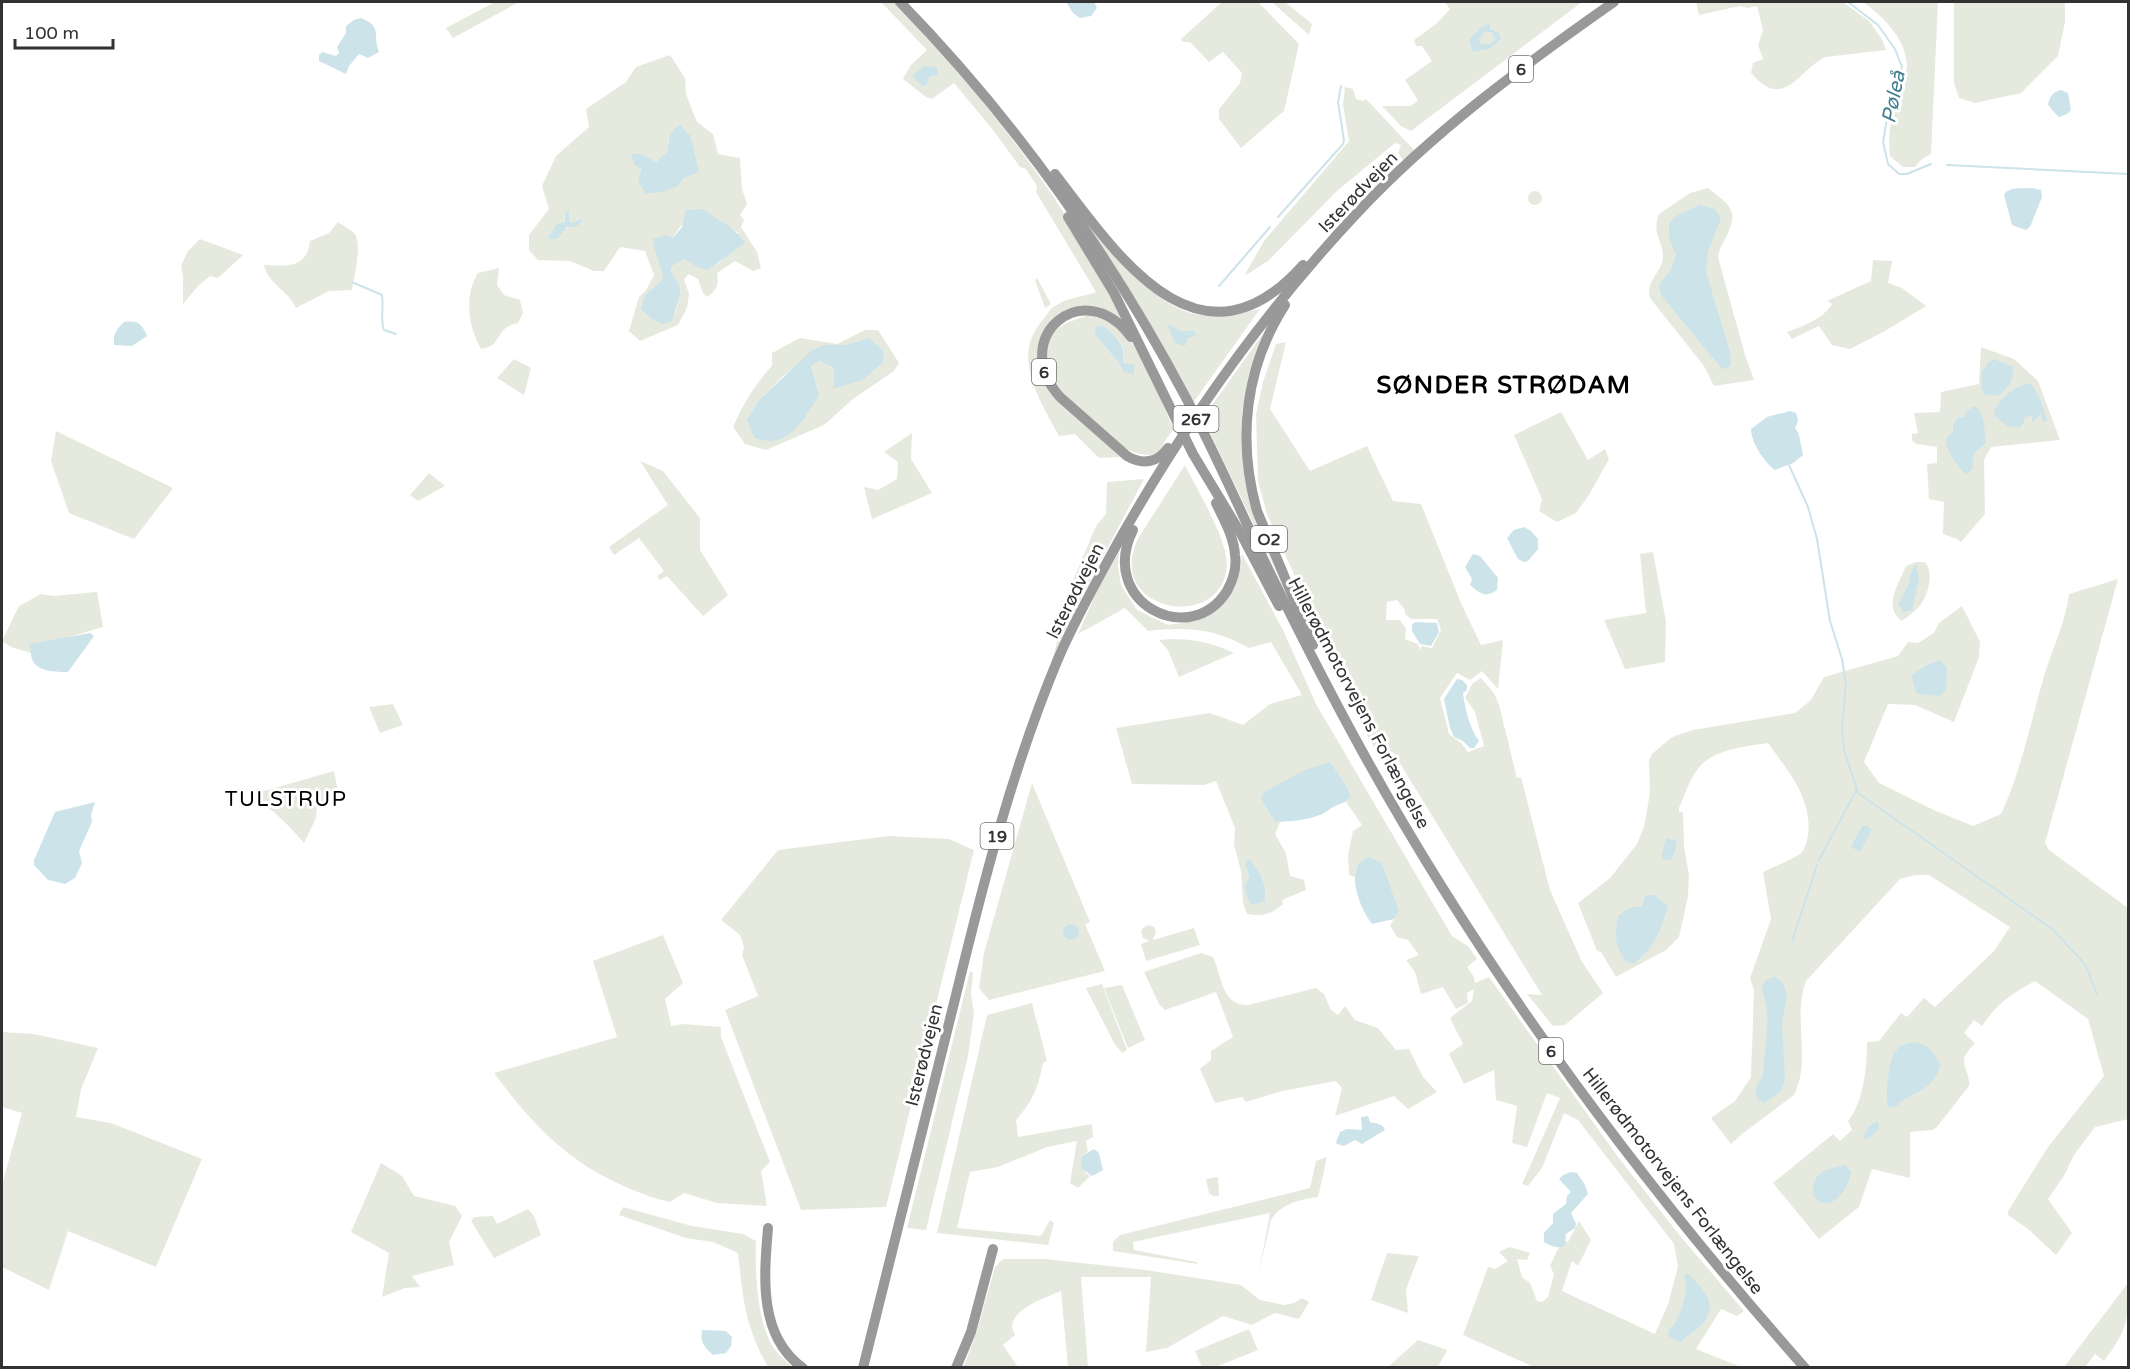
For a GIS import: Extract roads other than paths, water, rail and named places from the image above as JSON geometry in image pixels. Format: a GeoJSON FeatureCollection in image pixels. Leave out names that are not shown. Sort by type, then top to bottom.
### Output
{"type":"FeatureCollection","features":[{"type":"Feature","properties":{"kind":"highway","name":"Hillerødmotorvejens Forlængelse"},"geometry":{"type":"LineString","coordinates":[[900,2],[978,87],[1049,179],[1127,293],[1169,368],[1337,705],[1442,886],[1559,1062],[1689,1233],[1805,1368]]}},
{"type":"Feature","properties":{"kind":"highway","name":"Isterødvejen"},"geometry":{"type":"LineString","coordinates":[[863,1368],[990,859],[1032,726],[1059,658],[1089,594],[1168,452],[1282,299],[1359,211],[1407,164],[1488,95],[1614,2]]}},
{"type":"Feature","properties":{"kind":"highway"},"geometry":{"type":"LineString","coordinates":[[978,87],[999,103],[1107,240],[1130,265],[1158,291],[1183,305],[1219,311],[1248,306],[1260,301],[1288,281],[1328,236],[1359,211]]}},
{"type":"Feature","properties":{"kind":"highway","name":"6"},"geometry":{"type":"LineString","coordinates":[[1049,179],[1058,201],[1114,293],[1193,454],[1240,532],[1318,681],[1337,705]]}},
{"type":"Feature","properties":{"kind":"highway","name":"O2"},"geometry":{"type":"LineString","coordinates":[[1320,672],[1316,651],[1269,541],[1251,490],[1246,444],[1248,400],[1259,359],[1277,317],[1302,281],[1350,226],[1359,211]]}},
{"type":"Feature","properties":{"kind":"highway","name":"6"},"geometry":{"type":"LineString","coordinates":[[1144,357],[1128,333],[1116,321],[1102,313],[1083,311],[1065,316],[1055,324],[1045,339],[1041,358],[1045,375],[1055,391],[1124,454],[1136,461],[1146,462],[1160,458],[1168,452]]}},
{"type":"Feature","properties":{"kind":"highway"},"geometry":{"type":"LineString","coordinates":[[1157,475],[1127,542],[1124,559],[1125,574],[1136,596],[1155,611],[1176,616],[1196,614],[1211,607],[1225,593],[1234,574],[1236,559],[1229,532],[1193,454]]}},
{"type":"Feature","properties":{"kind":"highway"},"geometry":{"type":"LineString","coordinates":[[768,1228],[765,1269],[772,1325],[784,1349],[803,1368]]}},
{"type":"Feature","properties":{"kind":"highway"},"geometry":{"type":"LineString","coordinates":[[956,1368],[971,1332],[993,1249]]}},
{"type":"Feature","properties":{"kind":"highway"},"geometry":{"type":"LineString","coordinates":[[858,1368],[866,1336],[874,1319]]}},
{"type":"Feature","properties":{"kind":"highway"},"geometry":{"type":"LineString","coordinates":[[868,1368],[873,1348],[871,1337]]}},
{"type":"Feature","properties":{"kind":"water"},"geometry":{"type":"Polygon","coordinates":[[[1066,2],[1094,2],[1097,8],[1091,16],[1080,18],[1073,13],[1066,2]]]}},
{"type":"Feature","properties":{"kind":"water"},"geometry":{"type":"Polygon","coordinates":[[[361,18],[375,28],[379,52],[368,58],[359,54],[349,66],[346,74],[319,61],[319,55],[322,52],[336,56],[339,53],[337,47],[346,33],[346,26],[361,18]]]}},
{"type":"Feature","properties":{"kind":"water"},"geometry":{"type":"Polygon","coordinates":[[[1489,23],[1491,29],[1499,33],[1501,40],[1489,49],[1472,52],[1469,40],[1479,28],[1489,23]],[[1484,32],[1479,39],[1481,44],[1490,44],[1496,39],[1491,32],[1484,32]]]}},
{"type":"Feature","properties":{"kind":"water"},"geometry":{"type":"Polygon","coordinates":[[[924,66],[937,67],[938,76],[931,76],[927,85],[923,87],[912,76],[924,66]]]}},
{"type":"Feature","properties":{"kind":"water"},"geometry":{"type":"Polygon","coordinates":[[[2061,90],[2068,93],[2071,110],[2059,117],[2048,104],[2052,95],[2061,90]]]}},
{"type":"Feature","properties":{"kind":"water"},"geometry":{"type":"Polygon","coordinates":[[[679,124],[690,135],[699,172],[684,178],[678,186],[666,191],[646,194],[638,181],[641,169],[634,165],[631,154],[642,154],[656,162],[668,151],[670,136],[679,124]]]}},
{"type":"Feature","properties":{"kind":"water"},"geometry":{"type":"Polygon","coordinates":[[[2012,189],[2041,190],[2042,197],[2030,227],[2026,230],[2012,225],[2004,195],[2012,189]]]}},
{"type":"Feature","properties":{"kind":"water"},"geometry":{"type":"Polygon","coordinates":[[[1700,205],[1715,209],[1721,218],[1708,251],[1706,272],[1730,352],[1731,364],[1728,368],[1722,369],[1661,295],[1659,285],[1670,271],[1676,255],[1669,237],[1669,223],[1678,215],[1700,205]]]}},
{"type":"Feature","properties":{"kind":"water"},"geometry":{"type":"Polygon","coordinates":[[[569,209],[569,220],[572,223],[581,218],[582,222],[575,227],[567,227],[557,239],[548,239],[556,225],[564,222],[565,214],[569,209]]]}},
{"type":"Feature","properties":{"kind":"water"},"geometry":{"type":"Polygon","coordinates":[[[704,209],[732,228],[745,243],[708,270],[684,259],[672,266],[671,271],[680,286],[680,296],[672,321],[662,324],[641,309],[644,296],[663,279],[653,239],[667,235],[673,238],[682,227],[686,210],[704,209]]]}},
{"type":"Feature","properties":{"kind":"water"},"geometry":{"type":"Polygon","coordinates":[[[124,322],[139,324],[147,336],[132,346],[114,345],[116,332],[124,322]]]}},
{"type":"Feature","properties":{"kind":"water"},"geometry":{"type":"Polygon","coordinates":[[[1167,324],[1180,331],[1195,331],[1196,336],[1188,338],[1185,346],[1175,343],[1167,324]]]}},
{"type":"Feature","properties":{"kind":"water"},"geometry":{"type":"Polygon","coordinates":[[[1104,326],[1122,346],[1123,361],[1126,364],[1134,364],[1134,375],[1123,371],[1095,335],[1095,327],[1104,326]]]}},
{"type":"Feature","properties":{"kind":"water"},"geometry":{"type":"Polygon","coordinates":[[[869,338],[884,352],[883,362],[863,380],[833,389],[834,368],[819,361],[811,367],[819,395],[801,423],[785,437],[775,440],[765,441],[754,437],[747,420],[758,401],[811,351],[824,345],[844,345],[869,338]]]}},
{"type":"Feature","properties":{"kind":"water"},"geometry":{"type":"Polygon","coordinates":[[[1994,359],[2013,367],[2010,384],[1998,396],[1984,394],[1981,387],[1982,371],[1986,368],[1987,363],[1994,359]]]}},
{"type":"Feature","properties":{"kind":"water"},"geometry":{"type":"Polygon","coordinates":[[[2031,383],[2041,401],[2047,421],[2043,421],[2041,414],[2034,421],[2032,421],[2032,416],[2025,417],[2019,428],[2007,426],[1994,415],[1999,403],[2013,390],[2031,383]]]}},
{"type":"Feature","properties":{"kind":"water"},"geometry":{"type":"Polygon","coordinates":[[[1974,406],[1983,417],[1986,443],[1975,453],[1973,469],[1966,474],[1952,458],[1946,438],[1953,432],[1953,424],[1959,417],[1964,417],[1967,411],[1974,406]]]}},
{"type":"Feature","properties":{"kind":"water"},"geometry":{"type":"Polygon","coordinates":[[[1790,411],[1796,413],[1798,422],[1795,427],[1803,455],[1793,463],[1775,470],[1759,451],[1753,440],[1751,429],[1767,417],[1790,411]]]}},
{"type":"Feature","properties":{"kind":"water"},"geometry":{"type":"Polygon","coordinates":[[[1524,527],[1538,539],[1538,549],[1528,561],[1524,562],[1518,559],[1507,538],[1514,530],[1524,527]]]}},
{"type":"Feature","properties":{"kind":"water"},"geometry":{"type":"Polygon","coordinates":[[[1473,554],[1480,556],[1498,578],[1497,590],[1483,594],[1470,585],[1472,579],[1465,567],[1473,554]]]}},
{"type":"Feature","properties":{"kind":"water"},"geometry":{"type":"Polygon","coordinates":[[[1916,564],[1919,579],[1912,610],[1903,612],[1898,604],[1909,584],[1910,574],[1916,564]]]}},
{"type":"Feature","properties":{"kind":"water"},"geometry":{"type":"Polygon","coordinates":[[[1416,622],[1437,623],[1439,632],[1431,646],[1420,644],[1412,631],[1412,624],[1416,622]]]}},
{"type":"Feature","properties":{"kind":"water"},"geometry":{"type":"Polygon","coordinates":[[[90,633],[94,636],[68,672],[42,669],[32,659],[29,644],[90,633]]]}},
{"type":"Feature","properties":{"kind":"water"},"geometry":{"type":"Polygon","coordinates":[[[1940,660],[1947,668],[1946,690],[1939,696],[1917,694],[1911,675],[1940,660]]]}},
{"type":"Feature","properties":{"kind":"water"},"geometry":{"type":"Polygon","coordinates":[[[1457,679],[1467,685],[1467,690],[1463,693],[1465,706],[1479,741],[1474,748],[1470,748],[1463,741],[1454,737],[1450,728],[1444,699],[1457,679]]]}},
{"type":"Feature","properties":{"kind":"water"},"geometry":{"type":"Polygon","coordinates":[[[1330,762],[1351,796],[1316,816],[1275,822],[1261,799],[1264,792],[1305,770],[1330,762]]]}},
{"type":"Feature","properties":{"kind":"water"},"geometry":{"type":"Polygon","coordinates":[[[95,802],[91,815],[92,822],[79,851],[82,863],[75,878],[65,884],[48,880],[34,865],[34,860],[55,812],[95,802]]]}},
{"type":"Feature","properties":{"kind":"water"},"geometry":{"type":"Polygon","coordinates":[[[1866,825],[1872,830],[1860,852],[1851,847],[1862,826],[1866,825]]]}},
{"type":"Feature","properties":{"kind":"water"},"geometry":{"type":"Polygon","coordinates":[[[1666,838],[1677,841],[1671,860],[1661,859],[1666,838]]]}},
{"type":"Feature","properties":{"kind":"water"},"geometry":{"type":"Polygon","coordinates":[[[1369,857],[1382,863],[1399,912],[1394,919],[1372,924],[1359,898],[1355,878],[1356,869],[1369,857]]]}},
{"type":"Feature","properties":{"kind":"water"},"geometry":{"type":"Polygon","coordinates":[[[1249,859],[1262,878],[1266,895],[1265,901],[1251,905],[1244,888],[1249,877],[1245,862],[1249,859]]]}},
{"type":"Feature","properties":{"kind":"water"},"geometry":{"type":"Polygon","coordinates":[[[1646,895],[1654,895],[1668,906],[1656,938],[1633,964],[1625,961],[1617,944],[1618,916],[1629,908],[1642,906],[1646,895]]]}},
{"type":"Feature","properties":{"kind":"water"},"geometry":{"type":"Polygon","coordinates":[[[1068,924],[1074,924],[1079,932],[1077,938],[1068,940],[1063,935],[1063,929],[1068,924]]]}},
{"type":"Feature","properties":{"kind":"water"},"geometry":{"type":"Polygon","coordinates":[[[1774,977],[1781,981],[1787,997],[1782,1022],[1785,1080],[1781,1091],[1764,1103],[1757,1098],[1756,1092],[1763,1072],[1767,1033],[1767,1010],[1762,987],[1766,980],[1774,977]]]}},
{"type":"Feature","properties":{"kind":"water"},"geometry":{"type":"Polygon","coordinates":[[[1915,1042],[1924,1045],[1933,1053],[1940,1065],[1936,1076],[1933,1081],[1894,1108],[1888,1106],[1888,1080],[1894,1053],[1903,1045],[1915,1042]]]}},
{"type":"Feature","properties":{"kind":"water"},"geometry":{"type":"Polygon","coordinates":[[[1368,1116],[1370,1122],[1381,1125],[1385,1130],[1362,1144],[1355,1140],[1344,1146],[1337,1144],[1340,1132],[1347,1129],[1362,1130],[1361,1117],[1368,1116]]]}},
{"type":"Feature","properties":{"kind":"water"},"geometry":{"type":"Polygon","coordinates":[[[1876,1122],[1879,1123],[1879,1129],[1869,1138],[1864,1139],[1869,1126],[1876,1122]]]}},
{"type":"Feature","properties":{"kind":"water"},"geometry":{"type":"Polygon","coordinates":[[[1094,1149],[1099,1153],[1103,1170],[1092,1176],[1081,1168],[1082,1156],[1094,1149]]]}},
{"type":"Feature","properties":{"kind":"water"},"geometry":{"type":"Polygon","coordinates":[[[1845,1165],[1851,1171],[1842,1194],[1832,1202],[1820,1202],[1813,1196],[1817,1177],[1825,1170],[1845,1165]]]}},
{"type":"Feature","properties":{"kind":"water"},"geometry":{"type":"Polygon","coordinates":[[[1571,1172],[1577,1173],[1588,1194],[1571,1213],[1576,1224],[1575,1228],[1566,1234],[1565,1246],[1554,1247],[1544,1242],[1544,1233],[1553,1223],[1553,1214],[1566,1204],[1567,1196],[1571,1192],[1559,1179],[1571,1172]]]}},
{"type":"Feature","properties":{"kind":"water"},"geometry":{"type":"Polygon","coordinates":[[[1687,1273],[1705,1293],[1710,1307],[1704,1322],[1681,1342],[1668,1335],[1683,1306],[1686,1294],[1684,1277],[1687,1273]]]}},
{"type":"Feature","properties":{"kind":"water"},"geometry":{"type":"Polygon","coordinates":[[[702,1330],[726,1331],[732,1337],[731,1346],[726,1353],[713,1355],[702,1341],[702,1330]]]}},
{"type":"Feature","properties":{"kind":"waterway","name":"Pøleå"},"geometry":{"type":"LineString","coordinates":[[1848,2],[1878,25],[1895,49],[1902,67],[1889,107],[1883,142],[1888,164],[1899,174],[1907,174],[1931,164]]}},
{"type":"Feature","properties":{"kind":"waterway"},"geometry":{"type":"LineString","coordinates":[[1278,217],[1343,144],[1338,102],[1341,86]]}},
{"type":"Feature","properties":{"kind":"waterway","name":"Pøleå"},"geometry":{"type":"LineString","coordinates":[[1947,165],[2128,174]]}},
{"type":"Feature","properties":{"kind":"waterway"},"geometry":{"type":"LineString","coordinates":[[1219,286],[1270,227]]}},
{"type":"Feature","properties":{"kind":"waterway"},"geometry":{"type":"LineString","coordinates":[[352,282],[382,295],[384,330],[396,334]]}},
{"type":"Feature","properties":{"kind":"waterway"},"geometry":{"type":"LineString","coordinates":[[1789,465],[1808,507],[1817,539],[1830,621],[1842,659],[1846,684],[1842,729],[1844,750],[1858,793],[2052,929],[2085,964],[2097,994]]}},
{"type":"Feature","properties":{"kind":"waterway"},"geometry":{"type":"LineString","coordinates":[[1819,860],[1857,789]]}},
{"type":"Feature","properties":{"kind":"waterway"},"geometry":{"type":"LineString","coordinates":[[1792,941],[1817,865]]}},
{"type":"Feature","properties":{"kind":"district","name":"SØNDER STRØDAM"},"geometry":{"type":"Point","coordinates":[1504,385]}},
{"type":"Feature","properties":{"kind":"district","name":"TULSTRUP"},"geometry":{"type":"Point","coordinates":[286,799]}}]}
